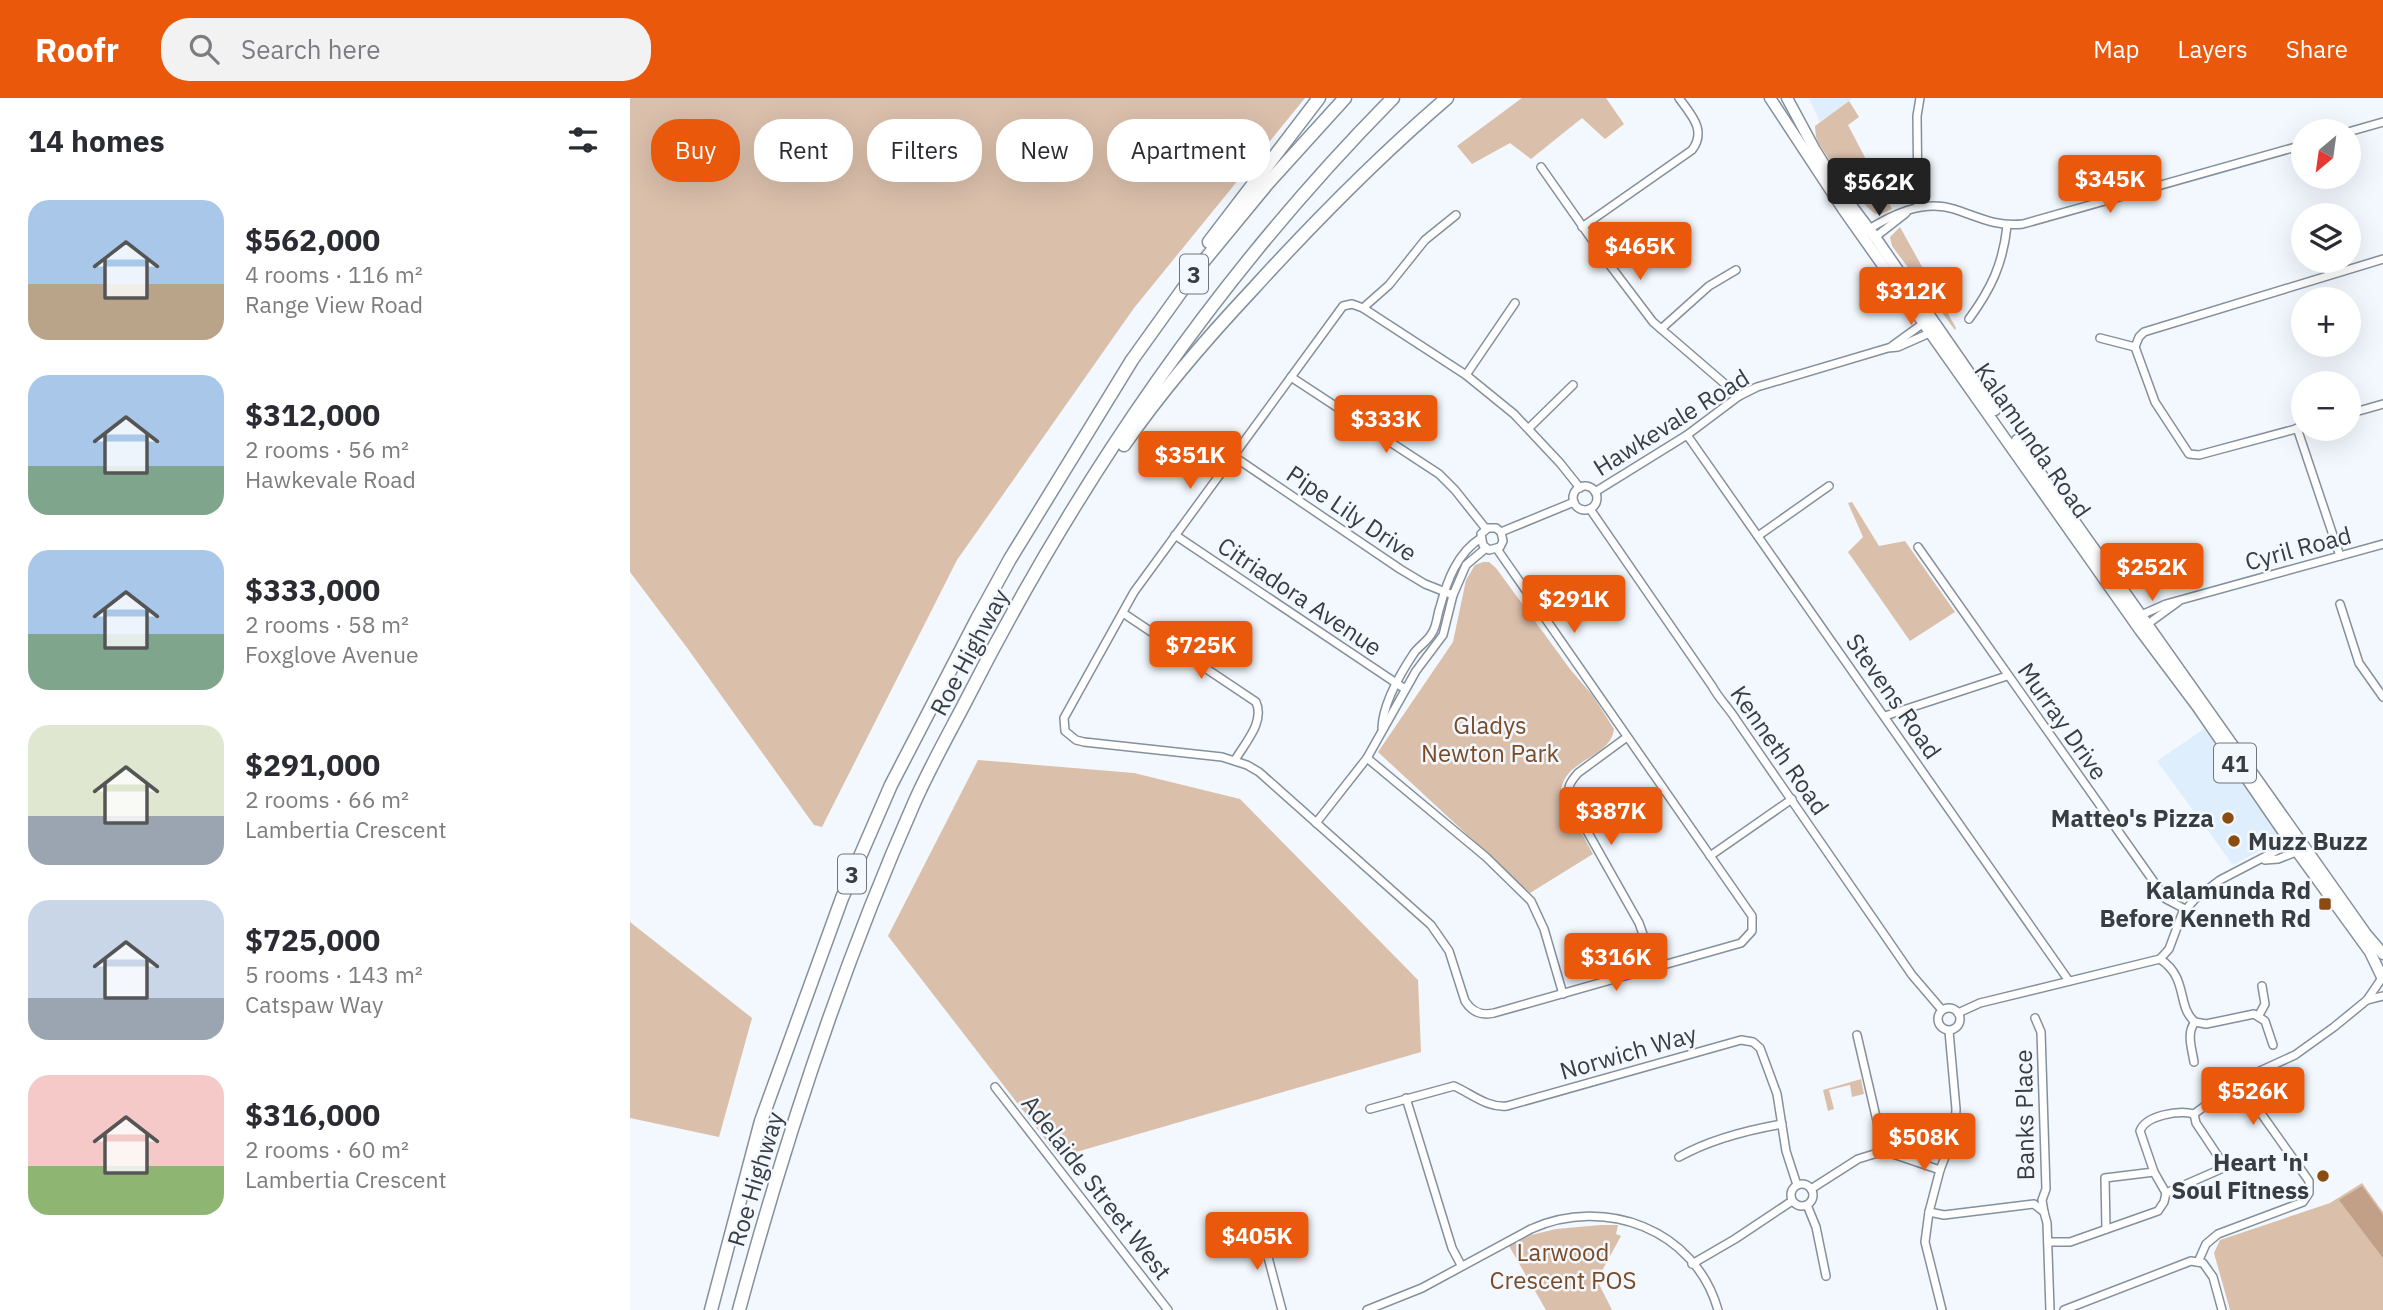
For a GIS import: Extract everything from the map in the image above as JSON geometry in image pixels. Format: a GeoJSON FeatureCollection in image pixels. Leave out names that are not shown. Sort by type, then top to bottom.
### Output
{"type":"FeatureCollection","features":[{"type":"Feature","properties":{"kind":"highway"},"geometry":{"type":"LineString","coordinates":[[1132,360],[1206,247],[1319,98]]}},
{"type":"Feature","properties":{"kind":"highway","name":"Roe Highway"},"geometry":{"type":"LineString","coordinates":[[711,1310],[766,1108],[842,898],[891,785],[1010,559],[1132,360],[1198,268],[1268,183],[1345,98]]}},
{"type":"Feature","properties":{"kind":"highway","name":"Roe Highway"},"geometry":{"type":"LineString","coordinates":[[739,1310],[764,1216],[824,1026],[916,798],[1001,633],[1067,519],[1173,360],[1237,275],[1326,168],[1393,98]]}},
{"type":"Feature","properties":{"kind":"highway"},"geometry":{"type":"LineString","coordinates":[[979,677],[1094,487],[1168,387],[1221,324],[1318,219],[1368,168],[1447,98]]}},
{"type":"Feature","properties":{"kind":"main road","name":"Kalamunda Road"},"geometry":{"type":"LineString","coordinates":[[1770,98],[1817,172],[1868,235]]}},
{"type":"Feature","properties":{"kind":"main road","name":"Kalamunda Road"},"geometry":{"type":"LineString","coordinates":[[1787,98],[1868,235],[2298,846],[2370,952],[2383,978]]}},
{"type":"Feature","properties":{"kind":"main road","name":"Kalamunda Road"},"geometry":{"type":"LineString","coordinates":[[2298,846],[2383,954]]}},
{"type":"Feature","properties":{"kind":"street"},"geometry":{"type":"LineString","coordinates":[[1583,228],[1692,150],[1699,137],[1697,123],[1679,98]]}},
{"type":"Feature","properties":{"kind":"street"},"geometry":{"type":"LineString","coordinates":[[1918,207],[1917,116],[1920,98]]}},
{"type":"Feature","properties":{"kind":"street"},"geometry":{"type":"LineString","coordinates":[[2361,128],[2383,122]]}},
{"type":"Feature","properties":{"kind":"street"},"geometry":{"type":"LineString","coordinates":[[1868,235],[1891,216],[1918,207],[1943,206],[1986,222],[2007,226],[2048,218],[2291,148]]}},
{"type":"Feature","properties":{"kind":"street"},"geometry":{"type":"LineString","coordinates":[[1541,167],[1616,274],[1661,329],[1739,396]]}},
{"type":"Feature","properties":{"kind":"street"},"geometry":{"type":"LineString","coordinates":[[1363,308],[1389,285],[1424,240],[1455,215]]}},
{"type":"Feature","properties":{"kind":"street"},"geometry":{"type":"LineString","coordinates":[[1969,319],[1993,282],[2001,260],[2007,226]]}},
{"type":"Feature","properties":{"kind":"street"},"geometry":{"type":"LineString","coordinates":[[2291,429],[2199,455],[2189,454],[2155,402],[2135,347],[2139,337],[2144,332],[2383,259]]}},
{"type":"Feature","properties":{"kind":"street"},"geometry":{"type":"LineString","coordinates":[[1661,329],[1709,286],[1736,270]]}},
{"type":"Feature","properties":{"kind":"street"},"geometry":{"type":"LineString","coordinates":[[1466,375],[1515,303]]}},
{"type":"Feature","properties":{"kind":"street"},"geometry":{"type":"LineString","coordinates":[[1497,549],[1752,916],[1752,931],[1741,943],[1486,1015],[1475,1012],[1465,1001],[1449,951],[1436,931],[1259,772],[1235,760],[1202,754],[1084,742],[1076,740],[1065,731],[1064,718],[1134,592],[1343,306],[1352,304],[1363,308],[1466,375],[1529,428],[1580,488]]}},
{"type":"Feature","properties":{"kind":"street","name":"Hawkevale Road"},"geometry":{"type":"LineString","coordinates":[[1888,348],[1927,320]]}},
{"type":"Feature","properties":{"kind":"street","name":"Hawkevale Road"},"geometry":{"type":"LineString","coordinates":[[1595,492],[1686,435],[1739,396],[1757,387],[1898,347],[1935,331]]}},
{"type":"Feature","properties":{"kind":"street"},"geometry":{"type":"LineString","coordinates":[[2100,338],[2135,347]]}},
{"type":"Feature","properties":{"kind":"street"},"geometry":{"type":"LineString","coordinates":[[1290,377],[1438,474],[1455,490],[1486,529]]}},
{"type":"Feature","properties":{"kind":"street"},"geometry":{"type":"LineString","coordinates":[[1529,428],[1573,385]]}},
{"type":"Feature","properties":{"kind":"street"},"geometry":{"type":"LineString","coordinates":[[2361,410],[2383,404]]}},
{"type":"Feature","properties":{"kind":"street","name":"Stevens Road"},"geometry":{"type":"LineString","coordinates":[[1686,435],[2069,981]]}},
{"type":"Feature","properties":{"kind":"street"},"geometry":{"type":"LineString","coordinates":[[2304,441],[2340,556]]}},
{"type":"Feature","properties":{"kind":"street","name":"Pipe Lily Drive"},"geometry":{"type":"LineString","coordinates":[[1233,456],[1400,569],[1453,596]]}},
{"type":"Feature","properties":{"kind":"street"},"geometry":{"type":"LineString","coordinates":[[1758,537],[1829,486]]}},
{"type":"Feature","properties":{"kind":"street","name":"Hawkevale Road"},"geometry":{"type":"LineString","coordinates":[[1588,487],[1595,492],[1596,501],[1590,509],[1581,509],[1574,502],[1574,494],[1580,488],[1588,487]]}},
{"type":"Feature","properties":{"kind":"street","name":"Hawkevale Road"},"geometry":{"type":"LineString","coordinates":[[1502,532],[1574,502]]}},
{"type":"Feature","properties":{"kind":"street","name":"Kenneth Road"},"geometry":{"type":"LineString","coordinates":[[1590,509],[1712,685],[1720,701],[1729,706],[1737,722],[1793,799],[1912,975],[1942,1010]]}},
{"type":"Feature","properties":{"kind":"street"},"geometry":{"type":"LineString","coordinates":[[1382,729],[1384,714],[1396,684],[1416,651],[1434,629],[1443,593],[1458,561],[1466,549],[1481,538],[1486,529],[1496,527],[1502,532],[1503,541],[1497,549]]}},
{"type":"Feature","properties":{"kind":"street","name":"Citriadora Avenue"},"geometry":{"type":"LineString","coordinates":[[1175,535],[1405,689]]}},
{"type":"Feature","properties":{"kind":"street"},"geometry":{"type":"LineString","coordinates":[[1481,538],[1486,548]]}},
{"type":"Feature","properties":{"kind":"street","name":"Cyril Road"},"geometry":{"type":"LineString","coordinates":[[2140,622],[2166,604],[2383,544]]}},
{"type":"Feature","properties":{"kind":"street","name":"Murray Drive"},"geometry":{"type":"LineString","coordinates":[[1918,547],[2166,898],[2185,909]]}},
{"type":"Feature","properties":{"kind":"street"},"geometry":{"type":"LineString","coordinates":[[1316,823],[1367,758],[1425,656],[1443,635],[1453,596],[1466,565],[1486,548],[1497,549]]}},
{"type":"Feature","properties":{"kind":"street"},"geometry":{"type":"LineString","coordinates":[[2340,604],[2359,663],[2383,697]]}},
{"type":"Feature","properties":{"kind":"street"},"geometry":{"type":"LineString","coordinates":[[1123,613],[1256,702],[1258,720],[1235,760]]}},
{"type":"Feature","properties":{"kind":"street"},"geometry":{"type":"LineString","coordinates":[[1885,716],[2007,676]]}},
{"type":"Feature","properties":{"kind":"street"},"geometry":{"type":"LineString","coordinates":[[1627,737],[1578,773],[1568,786],[1568,792],[1569,799],[1639,923],[1646,940],[1651,969]]}},
{"type":"Feature","properties":{"kind":"street"},"geometry":{"type":"LineString","coordinates":[[1367,758],[1486,857],[1531,901],[1545,929],[1563,994]]}},
{"type":"Feature","properties":{"kind":"street"},"geometry":{"type":"LineString","coordinates":[[1710,856],[1793,799]]}},
{"type":"Feature","properties":{"kind":"street"},"geometry":{"type":"LineString","coordinates":[[1958,1013],[1980,1003],[2160,959],[2173,942],[2185,909],[2211,885],[2261,860],[2278,859],[2298,846]]}},
{"type":"Feature","properties":{"kind":"street"},"geometry":{"type":"LineString","coordinates":[[2160,959],[2176,974],[2189,1015],[2196,1023],[2206,1024],[2250,1013],[2266,1021],[2273,1045]]}},
{"type":"Feature","properties":{"kind":"street"},"geometry":{"type":"LineString","coordinates":[[2198,1262],[2206,1244],[2218,1234],[2303,1202],[2309,1194],[2309,1181],[2248,1095],[2246,1080],[2254,1072],[2295,1055],[2367,1000],[2383,978]]}},
{"type":"Feature","properties":{"kind":"street"},"geometry":{"type":"LineString","coordinates":[[2259,1016],[2264,1004],[2262,986]]}},
{"type":"Feature","properties":{"kind":"street"},"geometry":{"type":"LineString","coordinates":[[2367,1000],[2383,996]]}},
{"type":"Feature","properties":{"kind":"street"},"geometry":{"type":"LineString","coordinates":[[1952,1008],[1958,1013],[1960,1023],[1955,1029],[1949,1031],[1938,1023],[1942,1010],[1952,1008]]}},
{"type":"Feature","properties":{"kind":"street","name":"Banks Place"},"geometry":{"type":"LineString","coordinates":[[2035,1018],[2041,1032],[2046,1189],[2042,1200],[2047,1223],[2050,1310]]}},
{"type":"Feature","properties":{"kind":"street"},"geometry":{"type":"LineString","coordinates":[[2194,1062],[2190,1034],[2191,1027],[2196,1023]]}},
{"type":"Feature","properties":{"kind":"street"},"geometry":{"type":"LineString","coordinates":[[1942,1310],[1925,1242],[1929,1212],[1940,1170],[1955,1131],[1956,1109],[1949,1031]]}},
{"type":"Feature","properties":{"kind":"street"},"geometry":{"type":"LineString","coordinates":[[1857,1035],[1884,1151]]}},
{"type":"Feature","properties":{"kind":"street","name":"Norwich Way"},"geometry":{"type":"LineString","coordinates":[[1370,1109],[1454,1086],[1489,1105],[1507,1106],[1741,1040],[1752,1042],[1760,1048],[1777,1094],[1788,1161],[1797,1185]]}},
{"type":"Feature","properties":{"kind":"street"},"geometry":{"type":"LineString","coordinates":[[2194,1114],[2233,1085],[2245,1084]]}},
{"type":"Feature","properties":{"kind":"street","name":"Adelaide Street West"},"geometry":{"type":"LineString","coordinates":[[995,1087],[1168,1310]]}},
{"type":"Feature","properties":{"kind":"street"},"geometry":{"type":"LineString","coordinates":[[1406,1098],[1452,1248],[1461,1265]]}},
{"type":"Feature","properties":{"kind":"street"},"geometry":{"type":"LineString","coordinates":[[2048,1242],[2070,1242],[2158,1210],[2166,1193],[2154,1172],[2140,1131],[2146,1121],[2182,1111],[2194,1114]]}},
{"type":"Feature","properties":{"kind":"street"},"geometry":{"type":"LineString","coordinates":[[2166,1193],[2221,1169],[2222,1162],[2196,1123],[2194,1114]]}},
{"type":"Feature","properties":{"kind":"street"},"geometry":{"type":"LineString","coordinates":[[1678,1157],[1693,1149],[1759,1128],[1782,1124]]}},
{"type":"Feature","properties":{"kind":"street"},"geometry":{"type":"LineString","coordinates":[[1811,1189],[1858,1159],[1884,1151],[1940,1170]]}},
{"type":"Feature","properties":{"kind":"street"},"geometry":{"type":"LineString","coordinates":[[2106,1229],[2105,1178],[2154,1172]]}},
{"type":"Feature","properties":{"kind":"street"},"geometry":{"type":"LineString","coordinates":[[1803,1184],[1811,1189],[1813,1198],[1807,1205],[1800,1206],[1792,1201],[1791,1192],[1797,1185],[1803,1184]]}},
{"type":"Feature","properties":{"kind":"street"},"geometry":{"type":"LineString","coordinates":[[1692,1264],[1792,1201]]}},
{"type":"Feature","properties":{"kind":"street"},"geometry":{"type":"LineString","coordinates":[[1929,1212],[1944,1215],[2034,1204],[2044,1212]]}},
{"type":"Feature","properties":{"kind":"street"},"geometry":{"type":"LineString","coordinates":[[1807,1205],[1819,1241],[1825,1276]]}},
{"type":"Feature","properties":{"kind":"street"},"geometry":{"type":"LineString","coordinates":[[1367,1310],[1422,1288],[1538,1226],[1576,1216],[1616,1217],[1632,1221],[1667,1241],[1692,1264],[1713,1293],[1718,1310]]}},
{"type":"Feature","properties":{"kind":"street"},"geometry":{"type":"LineString","coordinates":[[1260,1227],[1282,1310]]}},
{"type":"Feature","properties":{"kind":"street"},"geometry":{"type":"LineString","coordinates":[[2064,1310],[2191,1261],[2203,1263],[2214,1277],[2222,1310]]}},
{"type":"Feature","properties":{"kind":"shaded area"},"geometry":{"type":"Polygon","coordinates":[[[1809,98],[1853,98],[1820,122],[1809,98]]]}},
{"type":"Feature","properties":{"kind":"shaded area"},"geometry":{"type":"Polygon","coordinates":[[[2204,729],[2283,838],[2233,865],[2157,761],[2204,729]]]}},
{"type":"Feature","properties":{"kind":"shaded area"},"geometry":{"type":"Polygon","coordinates":[[[2362,1186],[2383,1215],[2383,1258],[2339,1200],[2362,1186]]]}},
{"type":"Feature","properties":{"kind":"green space"},"geometry":{"type":"Polygon","coordinates":[[[630,98],[1305,98],[1270,141],[1270,119],[1107,119],[1107,182],[1237,182],[1134,308],[957,560],[822,827],[814,825],[630,572],[630,98]]]}},
{"type":"Feature","properties":{"kind":"green space"},"geometry":{"type":"Polygon","coordinates":[[[1522,98],[1606,98],[1624,124],[1605,139],[1582,118],[1531,159],[1510,143],[1472,164],[1457,146],[1522,98]]]}},
{"type":"Feature","properties":{"kind":"green space"},"geometry":{"type":"Polygon","coordinates":[[[1849,101],[1859,117],[1848,125],[1892,209],[1882,213],[1871,211],[1863,203],[1834,166],[1816,137],[1815,126],[1849,101]]]}},
{"type":"Feature","properties":{"kind":"green space"},"geometry":{"type":"Polygon","coordinates":[[[1900,227],[1955,330],[1892,246],[1890,237],[1900,227]]]}},
{"type":"Feature","properties":{"kind":"green space"},"geometry":{"type":"Polygon","coordinates":[[[1852,502],[1879,546],[1905,541],[1955,612],[1910,641],[1848,552],[1863,537],[1848,503],[1852,502]]]}},
{"type":"Feature","properties":{"kind":"green space","name":"Gladys Newton Park"},"geometry":{"type":"Polygon","coordinates":[[[1489,562],[1496,568],[1593,696],[1614,729],[1611,739],[1604,747],[1577,766],[1563,783],[1561,795],[1593,854],[1530,893],[1378,752],[1453,642],[1466,580],[1475,565],[1489,562]]]}},
{"type":"Feature","properties":{"kind":"green space"},"geometry":{"type":"Polygon","coordinates":[[[978,760],[1134,773],[1240,799],[1418,980],[1421,1052],[1059,1157],[888,936],[978,760]]]}},
{"type":"Feature","properties":{"kind":"green space"},"geometry":{"type":"Polygon","coordinates":[[[630,922],[752,1018],[719,1137],[630,1118],[630,922]]]}},
{"type":"Feature","properties":{"kind":"green space"},"geometry":{"type":"Polygon","coordinates":[[[1861,1079],[1864,1094],[1852,1097],[1850,1085],[1829,1090],[1834,1109],[1828,1111],[1823,1090],[1861,1079]]]}},
{"type":"Feature","properties":{"kind":"green space"},"geometry":{"type":"Polygon","coordinates":[[[2362,1183],[2383,1212],[2383,1310],[2230,1310],[2214,1253],[2220,1240],[2330,1203],[2362,1183]]]}},
{"type":"Feature","properties":{"kind":"green space","name":"Larwood Crescent POS"},"geometry":{"type":"Polygon","coordinates":[[[1618,1225],[1616,1234],[1621,1236],[1597,1280],[1612,1310],[1546,1310],[1509,1246],[1531,1235],[1556,1229],[1618,1225]]]}},
{"type":"Feature","properties":{"kind":"place","name":"Matteo's Pizza"},"geometry":{"type":"Point","coordinates":[2228,818]}},
{"type":"Feature","properties":{"kind":"place","name":"Muzz Buzz"},"geometry":{"type":"Point","coordinates":[2234,841]}},
{"type":"Feature","properties":{"kind":"place","name":"Kalamunda Rd Before Kenneth Rd"},"geometry":{"type":"Point","coordinates":[2325,904]}},
{"type":"Feature","properties":{"kind":"place","name":"Heart 'n' Soul Fitness"},"geometry":{"type":"Point","coordinates":[2323,1176]}}]}
